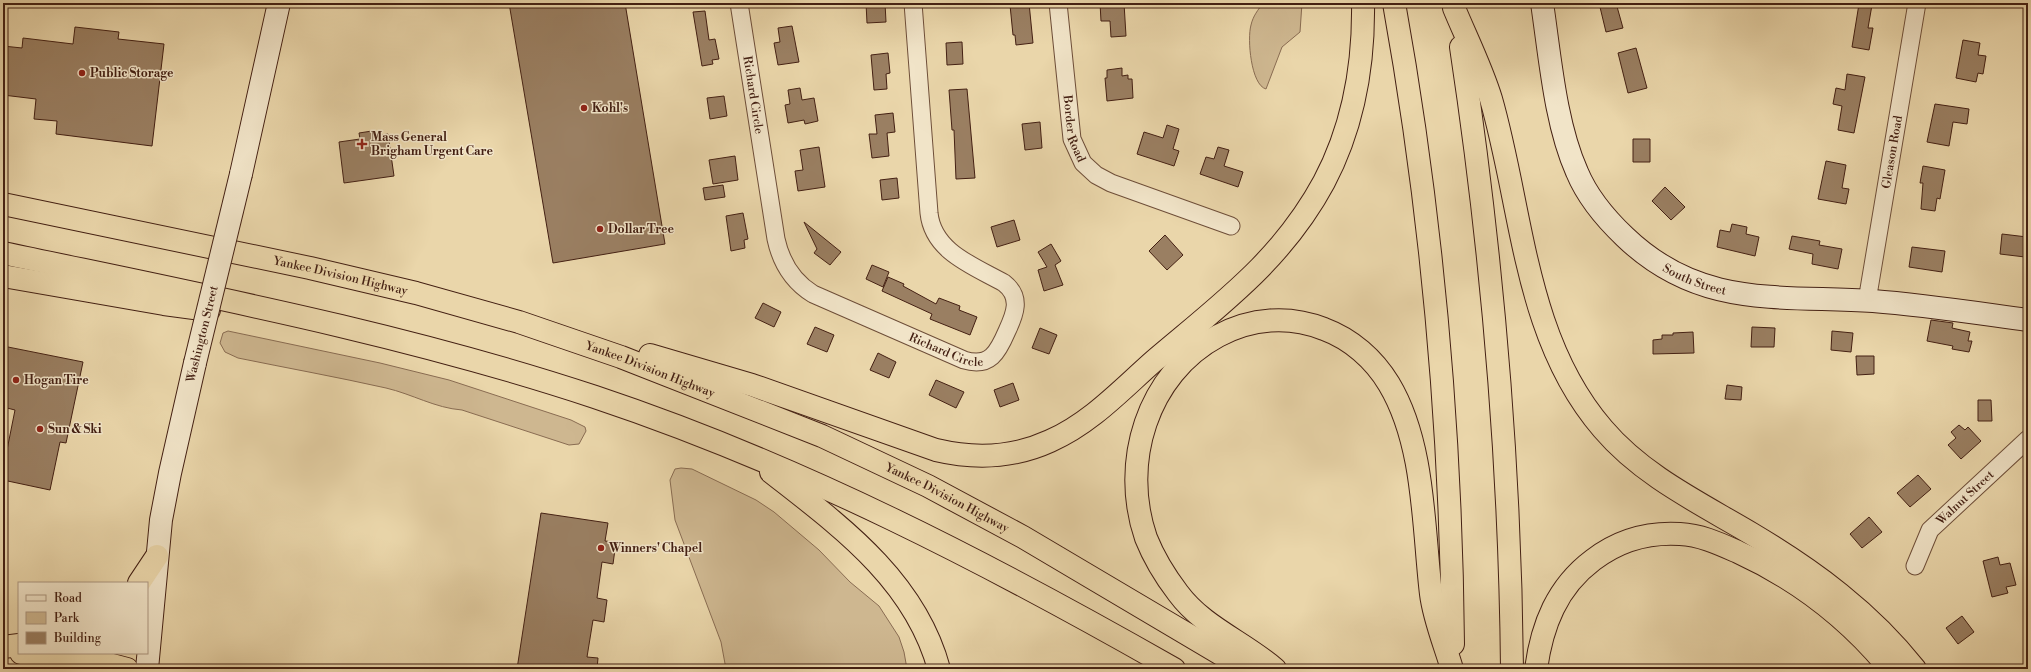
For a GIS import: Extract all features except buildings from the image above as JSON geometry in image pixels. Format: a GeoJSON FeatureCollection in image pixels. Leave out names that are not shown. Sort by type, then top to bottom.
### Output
{"type":"FeatureCollection","features":[{"type":"Feature","properties":{"kind":"highway"},"geometry":{"type":"LineString","coordinates":[[519,322],[678,362],[752,385],[942,451],[986,456],[1024,450],[1049,442],[1081,424],[1114,398],[1244,285],[1290,236],[1324,181],[1344,135],[1354,101],[1359,71],[1364,27],[1363,3]]}},
{"type":"Feature","properties":{"kind":"highway"},"geometry":{"type":"LineString","coordinates":[[1394,3],[1419,166],[1437,324],[1448,483],[1452,669]]}},
{"type":"Feature","properties":{"kind":"highway"},"geometry":{"type":"LineString","coordinates":[[1454,5],[1476,155],[1495,322],[1507,490],[1512,669]]}},
{"type":"Feature","properties":{"kind":"highway"},"geometry":{"type":"LineString","coordinates":[[1454,5],[1491,98],[1527,259],[1539,304],[1560,365],[1584,405],[1618,444],[1646,469],[1783,553],[1841,594],[1880,629],[1915,669]]}},
{"type":"Feature","properties":{"kind":"highway","name":"Yankee Division Highway"},"geometry":{"type":"LineString","coordinates":[[3,204],[310,268],[416,293],[519,322],[721,395],[822,436],[928,486],[1016,534],[1246,669]]}},
{"type":"Feature","properties":{"kind":"highway"},"geometry":{"type":"LineString","coordinates":[[3,253],[341,325],[445,351],[546,381],[648,416],[748,454],[845,496],[942,543],[1044,596],[1174,669]]}},
{"type":"Feature","properties":{"kind":"highway"},"geometry":{"type":"LineString","coordinates":[[3,276],[164,304],[341,325]]}},
{"type":"Feature","properties":{"kind":"highway"},"geometry":{"type":"LineString","coordinates":[[1275,669],[1261,657],[1210,625],[1192,610],[1170,582],[1156,560],[1143,526],[1137,490],[1136,466],[1141,436],[1146,420],[1160,388],[1172,373],[1197,348],[1227,331],[1254,322],[1272,320],[1295,321],[1316,326],[1348,341],[1377,367],[1396,397],[1406,424],[1415,458],[1427,540],[1432,596],[1452,669]]}},
{"type":"Feature","properties":{"kind":"highway"},"geometry":{"type":"LineString","coordinates":[[748,454],[832,520],[866,550],[880,565],[917,614],[930,640],[939,669]]}},
{"type":"Feature","properties":{"kind":"highway"},"geometry":{"type":"LineString","coordinates":[[1536,669],[1540,643],[1551,612],[1565,587],[1581,569],[1604,552],[1622,542],[1643,536],[1669,534],[1690,535],[1721,544],[1761,563],[1797,585],[1850,626],[1890,669]]}},
{"type":"Feature","properties":{"kind":"highway"},"geometry":{"type":"LineString","coordinates":[[140,582],[157,556]]}},
{"type":"Feature","properties":{"kind":"highway"},"geometry":{"type":"LineString","coordinates":[[3,647],[18,645]]}},
{"type":"Feature","properties":{"kind":"highway"},"geometry":{"type":"LineString","coordinates":[[3,652],[18,653]]}},
{"type":"Feature","properties":{"kind":"highway"},"geometry":{"type":"LineString","coordinates":[[30,654],[92,660],[127,669]]}},
{"type":"Feature","properties":{"kind":"main road","name":"Washington Street"},"geometry":{"type":"LineString","coordinates":[[147,669],[157,556],[170,473],[241,174],[279,3]]}},
{"type":"Feature","properties":{"kind":"main road","name":"South Street"},"geometry":{"type":"LineString","coordinates":[[1542,3],[1563,128],[1577,172],[1586,190],[1598,207],[1633,245],[1668,270],[1700,285],[1720,290],[1772,298],[1867,301],[1945,308],[2028,320]]}},
{"type":"Feature","properties":{"kind":"street","name":"Richard Circle"},"geometry":{"type":"LineString","coordinates":[[739,3],[776,238],[786,268],[800,285],[813,294],[964,360],[979,362],[992,357],[1000,349],[1015,314],[1015,300],[1011,291],[1004,283],[948,251],[939,241],[931,226],[928,213],[913,3]]}},
{"type":"Feature","properties":{"kind":"street","name":"Border Road"},"geometry":{"type":"LineString","coordinates":[[1058,3],[1072,139],[1083,163],[1096,175],[1111,183],[1231,226]]}},
{"type":"Feature","properties":{"kind":"street","name":"Gleason Road"},"geometry":{"type":"LineString","coordinates":[[1867,301],[1917,3]]}},
{"type":"Feature","properties":{"kind":"street","name":"Walnut Street"},"geometry":{"type":"LineString","coordinates":[[1915,566],[1930,530],[2028,439]]}},
{"type":"Feature","properties":{"kind":"green space"},"geometry":{"type":"Polygon","coordinates":[[[1263,3],[1302,3],[1300,32],[1282,47],[1266,89],[1261,86],[1257,79],[1251,61],[1250,50],[1250,32],[1252,22],[1263,3]]]}},
{"type":"Feature","properties":{"kind":"green space"},"geometry":{"type":"Polygon","coordinates":[[[228,331],[380,363],[449,380],[571,420],[585,427],[586,431],[579,444],[569,445],[462,410],[442,407],[386,388],[238,358],[225,352],[220,343],[223,333],[228,331]]]}},
{"type":"Feature","properties":{"kind":"green space"},"geometry":{"type":"Polygon","coordinates":[[[675,469],[692,469],[756,500],[774,512],[819,550],[850,582],[879,606],[899,637],[904,652],[907,669],[726,669],[721,642],[675,520],[670,480],[675,469]]]}},
{"type":"Feature","properties":{"kind":"place","name":"Public Storage"},"geometry":{"type":"Point","coordinates":[82,73]}},
{"type":"Feature","properties":{"kind":"place","name":"Kohl's"},"geometry":{"type":"Point","coordinates":[584,108]}},
{"type":"Feature","properties":{"kind":"place","name":"Mass General Brigham Urgent Care"},"geometry":{"type":"Point","coordinates":[362,144]}},
{"type":"Feature","properties":{"kind":"place","name":"Dollar Tree"},"geometry":{"type":"Point","coordinates":[600,229]}},
{"type":"Feature","properties":{"kind":"place","name":"Hogan Tire"},"geometry":{"type":"Point","coordinates":[16,380]}},
{"type":"Feature","properties":{"kind":"place","name":"Sun & Ski"},"geometry":{"type":"Point","coordinates":[40,429]}},
{"type":"Feature","properties":{"kind":"place","name":"Winners' Chapel"},"geometry":{"type":"Point","coordinates":[601,548]}}]}
